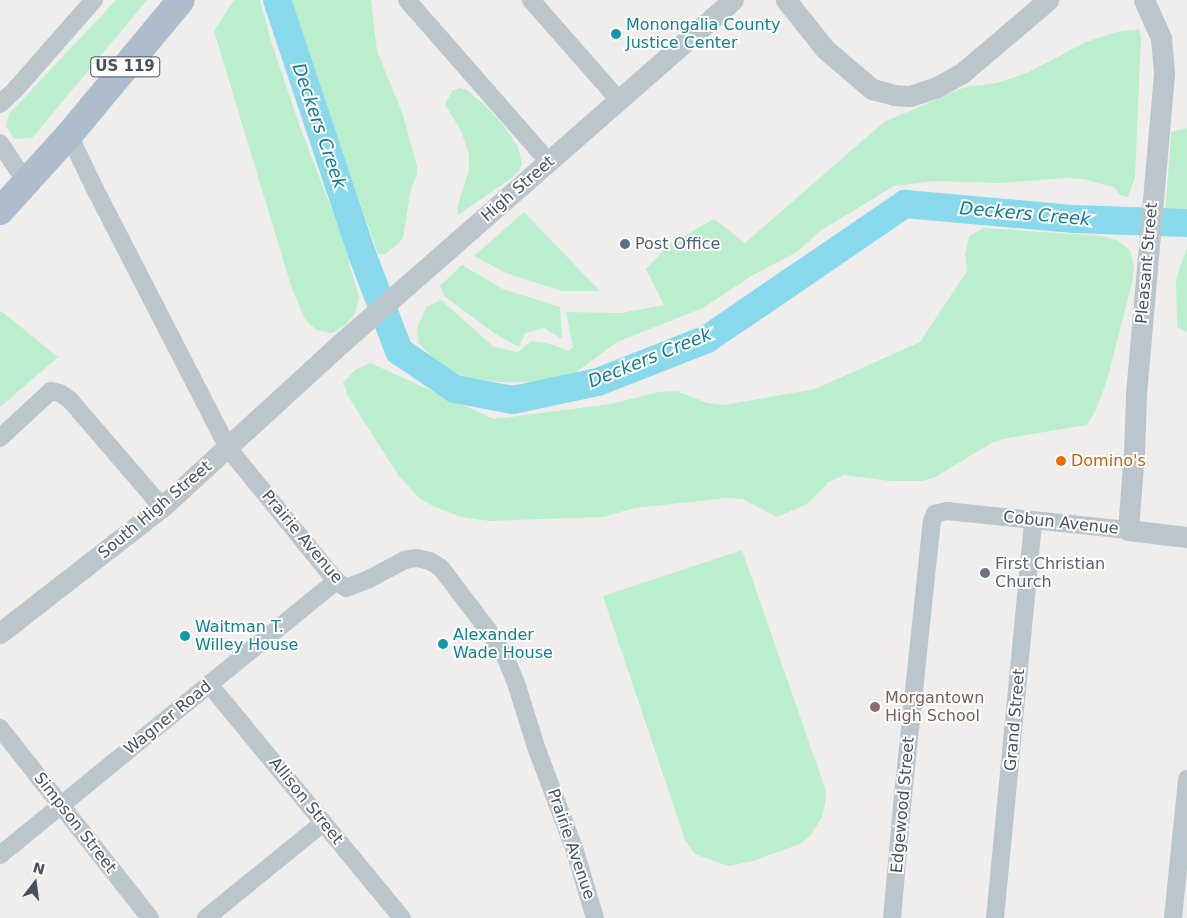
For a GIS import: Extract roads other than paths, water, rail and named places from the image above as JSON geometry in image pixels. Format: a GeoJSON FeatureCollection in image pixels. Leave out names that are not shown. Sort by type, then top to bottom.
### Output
{"type":"FeatureCollection","features":[{"type":"Feature","properties":{"kind":"main road","name":"US 119"},"geometry":{"type":"LineString","coordinates":[[0,211],[69,134],[181,0]]}},
{"type":"Feature","properties":{"kind":"street"},"geometry":{"type":"LineString","coordinates":[[0,104],[14,91],[94,0]]}},
{"type":"Feature","properties":{"kind":"street"},"geometry":{"type":"LineString","coordinates":[[407,0],[540,152]]}},
{"type":"Feature","properties":{"kind":"street"},"geometry":{"type":"LineString","coordinates":[[531,0],[619,100]]}},
{"type":"Feature","properties":{"kind":"street","name":"High Street"},"geometry":{"type":"LineString","coordinates":[[304,379],[340,344],[733,0]]}},
{"type":"Feature","properties":{"kind":"street"},"geometry":{"type":"LineString","coordinates":[[786,0],[825,48],[872,89],[886,94],[910,96],[937,87],[962,73],[1048,0]]}},
{"type":"Feature","properties":{"kind":"street","name":"Pleasant Street"},"geometry":{"type":"LineString","coordinates":[[1128,530],[1136,396],[1164,74],[1161,38],[1146,4]]}},
{"type":"Feature","properties":{"kind":"street","name":"Prairie Avenue"},"geometry":{"type":"LineString","coordinates":[[69,134],[99,198],[228,448],[336,581],[346,588],[369,579],[404,560],[417,558],[430,562],[440,568],[488,630],[505,656],[517,686],[536,747],[575,851],[595,918]]}},
{"type":"Feature","properties":{"kind":"street"},"geometry":{"type":"LineString","coordinates":[[0,143],[26,182]]}},
{"type":"Feature","properties":{"kind":"street","name":"South High Street"},"geometry":{"type":"LineString","coordinates":[[0,633],[162,507],[304,379]]}},
{"type":"Feature","properties":{"kind":"street"},"geometry":{"type":"LineString","coordinates":[[0,438],[51,391],[60,393],[70,400],[162,507]]}},
{"type":"Feature","properties":{"kind":"street","name":"Cobun Avenue"},"geometry":{"type":"LineString","coordinates":[[935,514],[947,511],[1033,522],[1187,537]]}},
{"type":"Feature","properties":{"kind":"street","name":"Edgewood Street"},"geometry":{"type":"LineString","coordinates":[[892,918],[932,521],[935,514]]}},
{"type":"Feature","properties":{"kind":"street","name":"Grand Street"},"geometry":{"type":"LineString","coordinates":[[995,918],[1033,522]]}},
{"type":"Feature","properties":{"kind":"street","name":"Wagner Road"},"geometry":{"type":"LineString","coordinates":[[0,855],[336,581]]}},
{"type":"Feature","properties":{"kind":"street","name":"Allison Street"},"geometry":{"type":"LineString","coordinates":[[209,684],[402,918]]}},
{"type":"Feature","properties":{"kind":"street","name":"Simpson Street"},"geometry":{"type":"LineString","coordinates":[[0,728],[150,918]]}},
{"type":"Feature","properties":{"kind":"street"},"geometry":{"type":"LineString","coordinates":[[1173,918],[1187,779]]}},
{"type":"Feature","properties":{"kind":"street"},"geometry":{"type":"LineString","coordinates":[[206,918],[323,823]]}},
{"type":"Feature","properties":{"kind":"waterway","name":"Deckers Creek"},"geometry":{"type":"LineString","coordinates":[[277,0],[362,254],[399,351],[455,389],[513,400],[598,382],[707,339],[905,204],[1074,219],[1187,223]]}},
{"type":"Feature","properties":{"kind":"place","name":"Monongalia County Justice Center"},"geometry":{"type":"Point","coordinates":[616,34]}},
{"type":"Feature","properties":{"kind":"place","name":"Post Office"},"geometry":{"type":"Point","coordinates":[625,244]}},
{"type":"Feature","properties":{"kind":"place","name":"Domino's"},"geometry":{"type":"Point","coordinates":[1061,461]}},
{"type":"Feature","properties":{"kind":"place","name":"First Christian Church"},"geometry":{"type":"Point","coordinates":[985,573]}},
{"type":"Feature","properties":{"kind":"place","name":"Waitman T. Willey House"},"geometry":{"type":"Point","coordinates":[185,636]}},
{"type":"Feature","properties":{"kind":"place","name":"Alexander Wade House"},"geometry":{"type":"Point","coordinates":[443,644]}},
{"type":"Feature","properties":{"kind":"place","name":"Morgantown High School"},"geometry":{"type":"Point","coordinates":[875,707]}}]}
